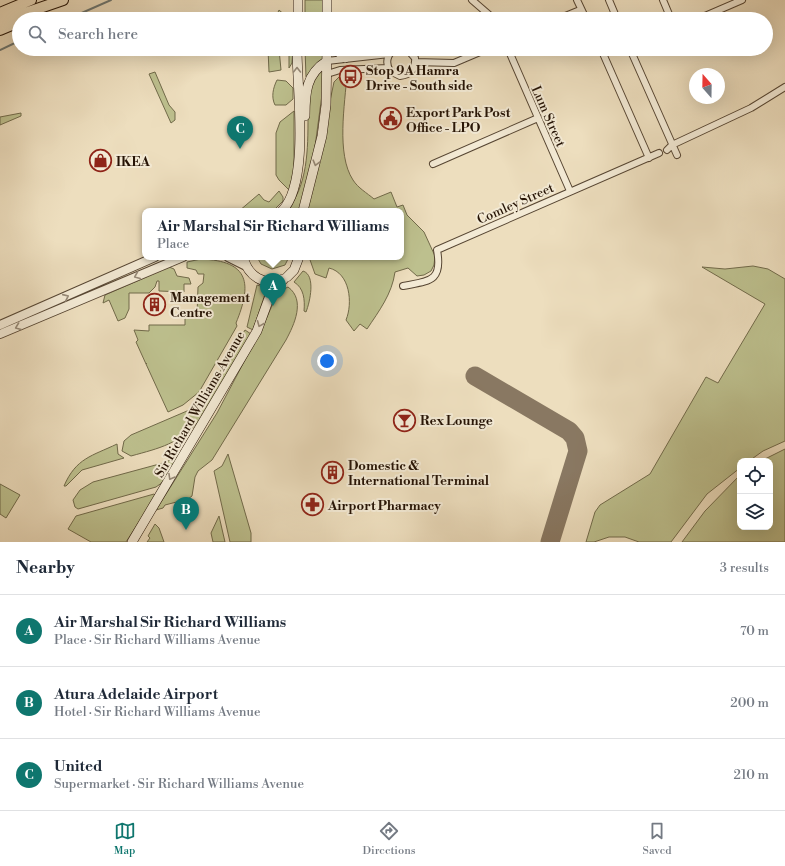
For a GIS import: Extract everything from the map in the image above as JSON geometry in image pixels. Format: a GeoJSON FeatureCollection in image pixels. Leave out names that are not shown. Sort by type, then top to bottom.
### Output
{"type":"FeatureCollection","features":[{"type":"Feature","properties":{"kind":"main road"},"geometry":{"type":"LineString","coordinates":[[0,13],[31,0]]}},
{"type":"Feature","properties":{"kind":"main road"},"geometry":{"type":"LineString","coordinates":[[38,12],[63,0]]}},
{"type":"Feature","properties":{"kind":"main road"},"geometry":{"type":"LineString","coordinates":[[26,12],[63,0]]}},
{"type":"Feature","properties":{"kind":"main road"},"geometry":{"type":"LineString","coordinates":[[298,0],[298,12]]}},
{"type":"Feature","properties":{"kind":"main road"},"geometry":{"type":"LineString","coordinates":[[327,0],[327,12]]}},
{"type":"Feature","properties":{"kind":"main road"},"geometry":{"type":"LineString","coordinates":[[0,20],[12,17]]}},
{"type":"Feature","properties":{"kind":"main road"},"geometry":{"type":"LineString","coordinates":[[0,30],[12,25]]}},
{"type":"Feature","properties":{"kind":"main road"},"geometry":{"type":"LineString","coordinates":[[298,56],[300,151]]}},
{"type":"Feature","properties":{"kind":"main road"},"geometry":{"type":"LineString","coordinates":[[304,208],[322,136],[327,56]]}},
{"type":"Feature","properties":{"kind":"main road"},"geometry":{"type":"LineString","coordinates":[[285,208],[295,189],[305,125],[305,91],[313,72],[327,61]]}},
{"type":"Feature","properties":{"kind":"main road","name":"Sir Richard Williams Avenue"},"geometry":{"type":"LineString","coordinates":[[132,542],[257,331],[272,290],[294,270],[299,260]]}},
{"type":"Feature","properties":{"kind":"main road"},"geometry":{"type":"LineString","coordinates":[[244,262],[251,274],[260,280],[273,282],[285,278]]}},
{"type":"Feature","properties":{"kind":"street"},"geometry":{"type":"LineString","coordinates":[[472,0],[486,12]]}},
{"type":"Feature","properties":{"kind":"street"},"geometry":{"type":"LineString","coordinates":[[575,12],[580,10],[577,0]]}},
{"type":"Feature","properties":{"kind":"street"},"geometry":{"type":"LineString","coordinates":[[609,0],[614,12]]}},
{"type":"Feature","properties":{"kind":"street"},"geometry":{"type":"LineString","coordinates":[[663,0],[668,12]]}},
{"type":"Feature","properties":{"kind":"street"},"geometry":{"type":"LineString","coordinates":[[714,12],[742,0]]}},
{"type":"Feature","properties":{"kind":"street"},"geometry":{"type":"LineString","coordinates":[[327,61],[367,56]]}},
{"type":"Feature","properties":{"kind":"street"},"geometry":{"type":"LineString","coordinates":[[388,56],[388,68]]}},
{"type":"Feature","properties":{"kind":"street"},"geometry":{"type":"LineString","coordinates":[[327,74],[340,70],[388,68],[397,75],[405,76],[412,71],[415,62],[414,56]]}},
{"type":"Feature","properties":{"kind":"street"},"geometry":{"type":"LineString","coordinates":[[415,62],[454,63],[470,56]]}},
{"type":"Feature","properties":{"kind":"street","name":"Lum Street"},"geometry":{"type":"LineString","coordinates":[[511,56],[570,191]]}},
{"type":"Feature","properties":{"kind":"street"},"geometry":{"type":"LineString","coordinates":[[603,56],[649,158]]}},
{"type":"Feature","properties":{"kind":"street"},"geometry":{"type":"LineString","coordinates":[[633,56],[677,155]]}},
{"type":"Feature","properties":{"kind":"street"},"geometry":{"type":"LineString","coordinates":[[666,150],[672,145],[751,108],[785,87]]}},
{"type":"Feature","properties":{"kind":"street"},"geometry":{"type":"LineString","coordinates":[[432,164],[538,118]]}},
{"type":"Feature","properties":{"kind":"street","name":"Comley Street"},"geometry":{"type":"LineString","coordinates":[[403,286],[435,277],[437,274],[439,261],[437,250],[659,153]]}},
{"type":"Feature","properties":{"kind":"street"},"geometry":{"type":"LineString","coordinates":[[0,326],[148,260]]}},
{"type":"Feature","properties":{"kind":"street"},"geometry":{"type":"LineString","coordinates":[[0,334],[176,260]]}},
{"type":"Feature","properties":{"kind":"green space"},"geometry":{"type":"Polygon","coordinates":[[[305,0],[323,0],[323,12],[305,12],[305,0]]]}},
{"type":"Feature","properties":{"kind":"green space"},"geometry":{"type":"Polygon","coordinates":[[[268,56],[280,56],[281,70],[269,72],[268,56]]]}},
{"type":"Feature","properties":{"kind":"green space"},"geometry":{"type":"Polygon","coordinates":[[[289,56],[292,56],[292,63],[289,68],[289,56]]]}},
{"type":"Feature","properties":{"kind":"green space"},"geometry":{"type":"Polygon","coordinates":[[[305,56],[324,56],[324,59],[306,77],[305,56]]]}},
{"type":"Feature","properties":{"kind":"green space"},"geometry":{"type":"Polygon","coordinates":[[[320,71],[325,72],[314,154],[300,208],[288,208],[299,191],[303,179],[308,141],[308,93],[311,84],[320,71]]]}},
{"type":"Feature","properties":{"kind":"green space"},"geometry":{"type":"Polygon","coordinates":[[[155,72],[169,105],[175,112],[175,120],[171,123],[149,74],[155,72]]]}},
{"type":"Feature","properties":{"kind":"green space"},"geometry":{"type":"Polygon","coordinates":[[[347,74],[343,143],[348,169],[353,180],[360,188],[374,199],[391,192],[397,207],[403,205],[407,215],[424,232],[435,256],[434,265],[431,271],[424,275],[417,276],[408,268],[395,272],[388,295],[367,329],[360,324],[354,331],[346,320],[349,297],[348,290],[342,276],[329,268],[326,278],[315,274],[310,260],[404,260],[404,208],[308,208],[334,82],[341,75],[347,74]]]}},
{"type":"Feature","properties":{"kind":"green space"},"geometry":{"type":"Polygon","coordinates":[[[277,80],[286,81],[293,88],[293,99],[286,105],[275,105],[273,92],[277,80]]]}},
{"type":"Feature","properties":{"kind":"green space"},"geometry":{"type":"Polygon","coordinates":[[[294,111],[294,170],[289,190],[276,175],[276,133],[280,122],[294,111]]]}},
{"type":"Feature","properties":{"kind":"green space"},"geometry":{"type":"Polygon","coordinates":[[[21,113],[21,116],[0,125],[0,117],[21,113]]]}},
{"type":"Feature","properties":{"kind":"green space"},"geometry":{"type":"Polygon","coordinates":[[[279,191],[283,197],[283,201],[276,208],[243,208],[259,194],[264,200],[269,202],[279,191]]]}},
{"type":"Feature","properties":{"kind":"green space"},"geometry":{"type":"Polygon","coordinates":[[[209,260],[229,264],[238,270],[243,277],[245,286],[244,297],[236,323],[237,326],[199,392],[183,405],[168,412],[136,342],[138,340],[134,330],[149,331],[149,325],[185,325],[185,312],[190,312],[190,315],[197,315],[198,287],[203,283],[204,274],[198,274],[196,270],[187,268],[187,262],[209,260]]]}},
{"type":"Feature","properties":{"kind":"green space"},"geometry":{"type":"Polygon","coordinates":[[[259,260],[288,260],[285,265],[272,269],[261,264],[259,260]]]}},
{"type":"Feature","properties":{"kind":"green space"},"geometry":{"type":"Polygon","coordinates":[[[753,266],[768,269],[785,279],[785,441],[763,451],[753,458],[737,458],[737,470],[707,494],[671,542],[639,542],[625,537],[609,537],[594,542],[586,542],[595,512],[600,505],[650,474],[706,377],[718,383],[765,304],[702,267],[725,269],[753,266]]]}},
{"type":"Feature","properties":{"kind":"green space"},"geometry":{"type":"Polygon","coordinates":[[[169,267],[174,269],[177,276],[189,278],[191,284],[184,284],[184,292],[159,291],[159,281],[157,281],[155,287],[149,293],[129,293],[129,309],[125,318],[118,321],[109,300],[103,303],[105,295],[169,267]]]}},
{"type":"Feature","properties":{"kind":"green space"},"geometry":{"type":"Polygon","coordinates":[[[303,271],[310,278],[311,283],[309,302],[306,312],[304,311],[302,291],[294,282],[303,271]]]}},
{"type":"Feature","properties":{"kind":"green space"},"geometry":{"type":"Polygon","coordinates":[[[257,285],[267,288],[253,330],[247,327],[257,285]]]}},
{"type":"Feature","properties":{"kind":"green space"},"geometry":{"type":"Polygon","coordinates":[[[288,287],[293,292],[296,299],[297,313],[286,340],[212,460],[198,471],[195,477],[192,496],[188,499],[165,505],[163,508],[156,510],[217,413],[264,324],[278,292],[288,287]]]}},
{"type":"Feature","properties":{"kind":"green space"},"geometry":{"type":"Polygon","coordinates":[[[245,330],[251,334],[200,420],[192,428],[177,440],[151,450],[131,456],[122,451],[124,441],[131,435],[187,411],[203,400],[245,330]]]}},
{"type":"Feature","properties":{"kind":"green space"},"geometry":{"type":"Polygon","coordinates":[[[117,444],[118,454],[124,458],[82,470],[66,486],[64,486],[74,469],[79,464],[92,455],[117,444]]]}},
{"type":"Feature","properties":{"kind":"green space"},"geometry":{"type":"Polygon","coordinates":[[[785,449],[785,542],[682,542],[705,511],[737,478],[737,530],[773,530],[773,458],[767,458],[785,449]]]}},
{"type":"Feature","properties":{"kind":"green space"},"geometry":{"type":"Polygon","coordinates":[[[228,454],[251,533],[251,542],[230,542],[214,471],[222,466],[228,454]]]}},
{"type":"Feature","properties":{"kind":"green space"},"geometry":{"type":"Polygon","coordinates":[[[181,456],[163,482],[156,487],[78,509],[75,507],[73,500],[80,490],[93,482],[163,463],[181,456]]]}},
{"type":"Feature","properties":{"kind":"green space"},"geometry":{"type":"Polygon","coordinates":[[[0,484],[20,495],[6,518],[0,514],[0,484]]]}},
{"type":"Feature","properties":{"kind":"green space"},"geometry":{"type":"Polygon","coordinates":[[[154,494],[156,496],[126,542],[91,542],[68,529],[76,516],[154,494]]]}},
{"type":"Feature","properties":{"kind":"green space"},"geometry":{"type":"Polygon","coordinates":[[[219,516],[225,542],[213,542],[211,533],[219,516]]]}},
{"type":"Feature","properties":{"kind":"green space"},"geometry":{"type":"Polygon","coordinates":[[[155,524],[159,528],[164,542],[147,542],[150,538],[148,536],[155,524]]]}},
{"type":"Feature","properties":{"kind":"waterway"},"geometry":{"type":"LineString","coordinates":[[84,12],[111,0]]}},
{"type":"Feature","properties":{"kind":"waterway"},"geometry":{"type":"LineString","coordinates":[[0,50],[12,44]]}},
{"type":"Feature","properties":{"kind":"taxiway"},"geometry":{"type":"LineString","coordinates":[[475,376],[569,431],[575,438],[578,451],[550,542]]}},
{"type":"Feature","properties":{"kind":"place","name":"Stop 9A Hamra Drive - South side"},"geometry":{"type":"Point","coordinates":[350,77]}},
{"type":"Feature","properties":{"kind":"place","name":"Export Park Post Office - LPO"},"geometry":{"type":"Point","coordinates":[391,119]}},
{"type":"Feature","properties":{"kind":"place","name":"United"},"geometry":{"type":"Point","coordinates":[240,149]}},
{"type":"Feature","properties":{"kind":"place","name":"IKEA"},"geometry":{"type":"Point","coordinates":[101,161]}},
{"type":"Feature","properties":{"kind":"place","name":"Management Centre"},"geometry":{"type":"Point","coordinates":[155,304]}},
{"type":"Feature","properties":{"kind":"place","name":"Air Marshal Sir Richard Williams"},"geometry":{"type":"Point","coordinates":[273,306]}},
{"type":"Feature","properties":{"kind":"place","name":"Rex Lounge"},"geometry":{"type":"Point","coordinates":[405,420]}},
{"type":"Feature","properties":{"kind":"place","name":"Domestic & International Terminal"},"geometry":{"type":"Point","coordinates":[332,472]}},
{"type":"Feature","properties":{"kind":"place","name":"Airport Pharmacy"},"geometry":{"type":"Point","coordinates":[312,505]}},
{"type":"Feature","properties":{"kind":"place","name":"Atura Adelaide Airport"},"geometry":{"type":"Point","coordinates":[186,530]}}]}
